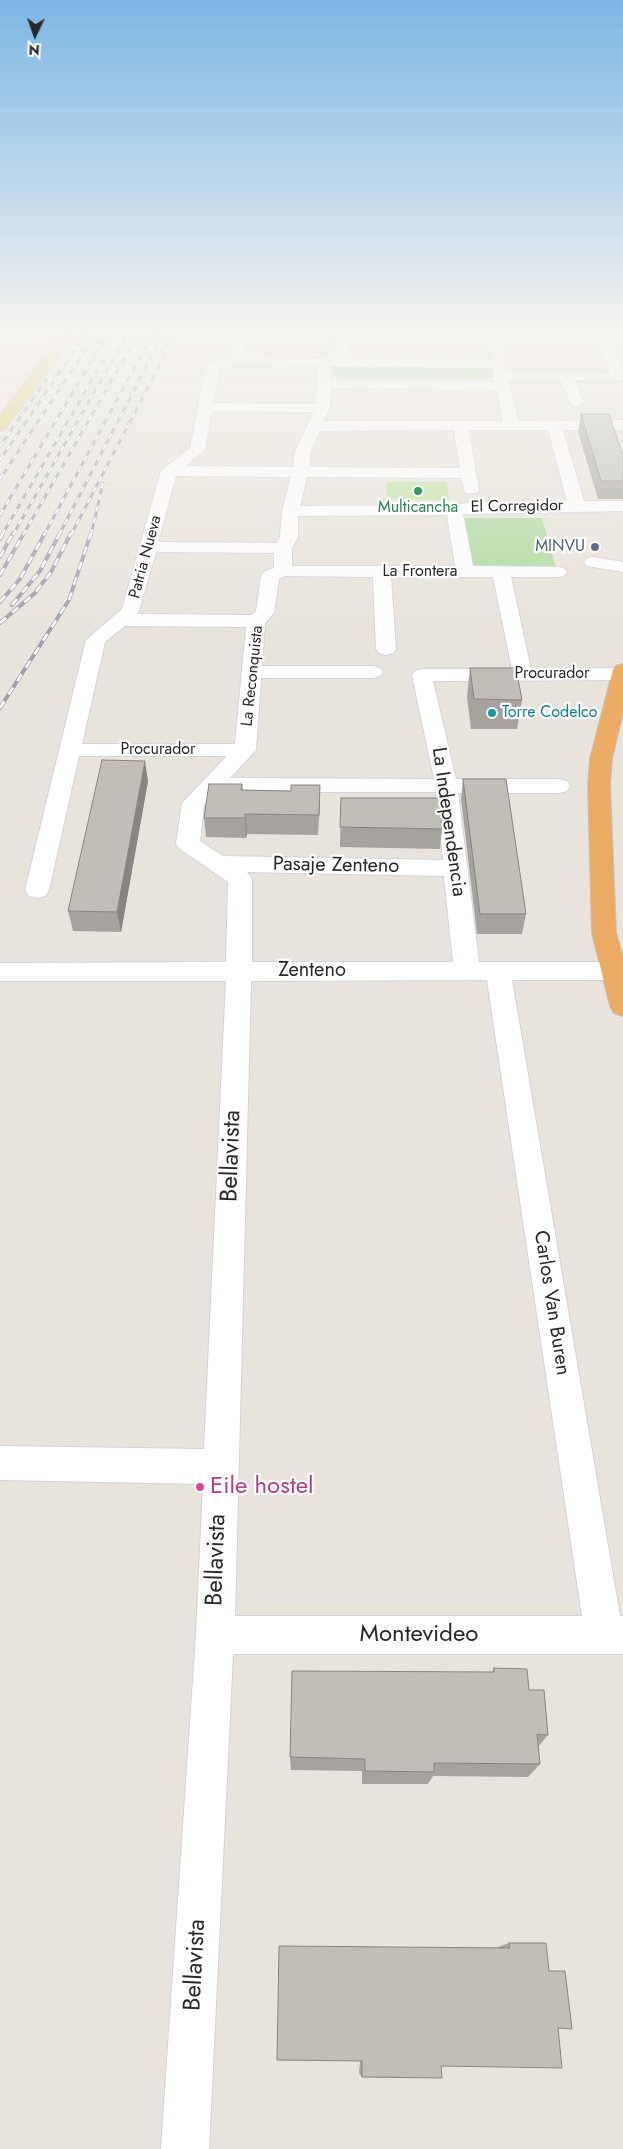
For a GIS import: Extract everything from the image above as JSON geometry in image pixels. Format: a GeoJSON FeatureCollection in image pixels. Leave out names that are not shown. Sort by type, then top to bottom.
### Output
{"type":"FeatureCollection","features":[{"type":"Feature","properties":{"kind":"highway"},"geometry":{"type":"LineString","coordinates":[[622,672],[601,759],[599,786],[604,933],[619,971],[623,1006]]}},
{"type":"Feature","properties":{"kind":"street"},"geometry":{"type":"LineString","coordinates":[[169,471],[197,450],[201,431]]}},
{"type":"Feature","properties":{"kind":"street"},"geometry":{"type":"LineString","coordinates":[[283,571],[283,548],[289,537],[290,511],[300,472],[303,451],[312,431]]}},
{"type":"Feature","properties":{"kind":"street"},"geometry":{"type":"LineString","coordinates":[[462,431],[474,506]]}},
{"type":"Feature","properties":{"kind":"street"},"geometry":{"type":"LineString","coordinates":[[556,431],[577,506]]}},
{"type":"Feature","properties":{"kind":"street","name":"El Corregidor"},"geometry":{"type":"LineString","coordinates":[[169,471],[468,473]]}},
{"type":"Feature","properties":{"kind":"street","name":"Patria Nueva"},"geometry":{"type":"LineString","coordinates":[[37,890],[96,640],[131,611],[169,471]]}},
{"type":"Feature","properties":{"kind":"street","name":"El Corregidor"},"geometry":{"type":"LineString","coordinates":[[290,511],[454,510],[474,506],[623,506]]}},
{"type":"Feature","properties":{"kind":"street"},"geometry":{"type":"LineString","coordinates":[[454,510],[465,572]]}},
{"type":"Feature","properties":{"kind":"street"},"geometry":{"type":"LineString","coordinates":[[148,547],[283,548]]}},
{"type":"Feature","properties":{"kind":"street"},"geometry":{"type":"LineString","coordinates":[[593,562],[623,566]]}},
{"type":"Feature","properties":{"kind":"street","name":"La Frontera"},"geometry":{"type":"LineString","coordinates":[[283,571],[558,572]]}},
{"type":"Feature","properties":{"kind":"street","name":"La Reconquista"},"geometry":{"type":"LineString","coordinates":[[239,972],[240,879],[188,844],[193,803],[245,750],[256,621],[265,613],[270,576],[283,571]]}},
{"type":"Feature","properties":{"kind":"street"},"geometry":{"type":"LineString","coordinates":[[382,571],[386,649]]}},
{"type":"Feature","properties":{"kind":"street"},"geometry":{"type":"LineString","coordinates":[[501,572],[523,674]]}},
{"type":"Feature","properties":{"kind":"street"},"geometry":{"type":"LineString","coordinates":[[121,620],[256,621]]}},
{"type":"Feature","properties":{"kind":"street"},"geometry":{"type":"LineString","coordinates":[[252,672],[373,672]]}},
{"type":"Feature","properties":{"kind":"street","name":"Procurador"},"geometry":{"type":"LineString","coordinates":[[422,675],[622,672]]}},
{"type":"Feature","properties":{"kind":"street","name":"La Independencia"},"geometry":{"type":"LineString","coordinates":[[422,675],[446,785],[467,971]]}},
{"type":"Feature","properties":{"kind":"street","name":"Procurador"},"geometry":{"type":"LineString","coordinates":[[70,750],[245,750]]}},
{"type":"Feature","properties":{"kind":"street"},"geometry":{"type":"LineString","coordinates":[[210,785],[559,786]]}},
{"type":"Feature","properties":{"kind":"street","name":"Pasaje Zenteno"},"geometry":{"type":"LineString","coordinates":[[218,864],[455,868]]}},
{"type":"Feature","properties":{"kind":"street","name":"Carlos Van Buren"},"geometry":{"type":"LineString","coordinates":[[498,971],[613,1635]]}},
{"type":"Feature","properties":{"kind":"street","name":"Zenteno"},"geometry":{"type":"LineString","coordinates":[[0,972],[619,971]]}},
{"type":"Feature","properties":{"kind":"street","name":"Bellavista"},"geometry":{"type":"LineString","coordinates":[[185,2149],[215,1635],[239,972]]}},
{"type":"Feature","properties":{"kind":"street"},"geometry":{"type":"LineString","coordinates":[[0,1463],[220,1467]]}},
{"type":"Feature","properties":{"kind":"street","name":"Montevideo"},"geometry":{"type":"LineString","coordinates":[[215,1635],[613,1635]]}},
{"type":"Feature","properties":{"kind":"green space","name":"Multicancha"},"geometry":{"type":"Polygon","coordinates":[[[386,482],[447,482],[449,500],[387,499],[386,482]]]}},
{"type":"Feature","properties":{"kind":"green space"},"geometry":{"type":"Polygon","coordinates":[[[461,518],[542,518],[556,569],[470,569],[461,518]]]}},
{"type":"Feature","properties":{"kind":"building"},"geometry":{"type":"Polygon","coordinates":[[[586,431],[615,431],[623,455],[623,481],[601,481],[586,431]]]}},
{"type":"Feature","properties":{"kind":"building"},"geometry":{"type":"Polygon","coordinates":[[[470,668],[516,668],[522,700],[474,699],[470,668]]]}},
{"type":"Feature","properties":{"kind":"building"},"geometry":{"type":"Polygon","coordinates":[[[102,760],[145,761],[117,912],[68,911],[102,760]]]}},
{"type":"Feature","properties":{"kind":"building"},"geometry":{"type":"Polygon","coordinates":[[[463,779],[506,779],[526,914],[480,914],[463,779]]]}},
{"type":"Feature","properties":{"kind":"building"},"geometry":{"type":"Polygon","coordinates":[[[209,784],[242,784],[241,790],[291,791],[291,785],[320,785],[319,815],[245,814],[245,818],[204,818],[209,784]]]}},
{"type":"Feature","properties":{"kind":"building"},"geometry":{"type":"Polygon","coordinates":[[[341,798],[439,798],[442,829],[340,827],[341,798]]]}},
{"type":"Feature","properties":{"kind":"building"},"geometry":{"type":"Polygon","coordinates":[[[494,1668],[527,1669],[529,1690],[544,1690],[548,1735],[537,1734],[540,1764],[434,1763],[434,1772],[365,1771],[365,1759],[290,1757],[292,1671],[494,1672],[494,1668]]]}},
{"type":"Feature","properties":{"kind":"building"},"geometry":{"type":"Polygon","coordinates":[[[509,1943],[546,1943],[549,1971],[565,1971],[572,2029],[558,2028],[562,2068],[441,2066],[442,2078],[362,2077],[362,2061],[277,2060],[279,1946],[510,1948],[509,1943]]]}},
{"type":"Feature","properties":{"kind":"railway"},"geometry":{"type":"LineString","coordinates":[[0,446],[10,431]]}},
{"type":"Feature","properties":{"kind":"railway"},"geometry":{"type":"LineString","coordinates":[[0,460],[20,431]]}},
{"type":"Feature","properties":{"kind":"railway"},"geometry":{"type":"LineString","coordinates":[[0,479],[32,431]]}},
{"type":"Feature","properties":{"kind":"railway"},"geometry":{"type":"LineString","coordinates":[[0,515],[50,431]]}},
{"type":"Feature","properties":{"kind":"railway"},"geometry":{"type":"LineString","coordinates":[[2,535],[62,431]]}},
{"type":"Feature","properties":{"kind":"railway"},"geometry":{"type":"LineString","coordinates":[[13,535],[72,431]]}},
{"type":"Feature","properties":{"kind":"railway"},"geometry":{"type":"LineString","coordinates":[[23,535],[82,431]]}},
{"type":"Feature","properties":{"kind":"railway"},"geometry":{"type":"LineString","coordinates":[[44,535],[100,431]]}},
{"type":"Feature","properties":{"kind":"railway"},"geometry":{"type":"LineString","coordinates":[[59,535],[113,431]]}},
{"type":"Feature","properties":{"kind":"railway"},"geometry":{"type":"LineString","coordinates":[[71,535],[125,431]]}},
{"type":"Feature","properties":{"kind":"railway"},"geometry":{"type":"LineString","coordinates":[[91,535],[103,483]]}},
{"type":"Feature","properties":{"kind":"railway"},"geometry":{"type":"LineString","coordinates":[[0,557],[13,533]]}},
{"type":"Feature","properties":{"kind":"railway"},"geometry":{"type":"LineString","coordinates":[[0,575],[24,533]]}},
{"type":"Feature","properties":{"kind":"railway"},"geometry":{"type":"LineString","coordinates":[[0,602],[20,579],[45,533]]}},
{"type":"Feature","properties":{"kind":"railway"},"geometry":{"type":"LineString","coordinates":[[12,605],[40,571],[60,533]]}},
{"type":"Feature","properties":{"kind":"railway"},"geometry":{"type":"LineString","coordinates":[[0,623],[35,593],[51,572],[71,533]]}},
{"type":"Feature","properties":{"kind":"railway"},"geometry":{"type":"LineString","coordinates":[[0,708],[69,600],[91,533]]}},
{"type":"Feature","properties":{"kind":"railway"},"geometry":{"type":"LineString","coordinates":[[0,539],[2,535]]}},
{"type":"Feature","properties":{"kind":"place","name":"Multicancha"},"geometry":{"type":"Point","coordinates":[418,491]}},
{"type":"Feature","properties":{"kind":"place","name":"MINVU"},"geometry":{"type":"Point","coordinates":[595,547]}},
{"type":"Feature","properties":{"kind":"place","name":"Torre Codelco"},"geometry":{"type":"Point","coordinates":[492,713]}},
{"type":"Feature","properties":{"kind":"place","name":"Eile hostel"},"geometry":{"type":"Point","coordinates":[200,1487]}}]}
